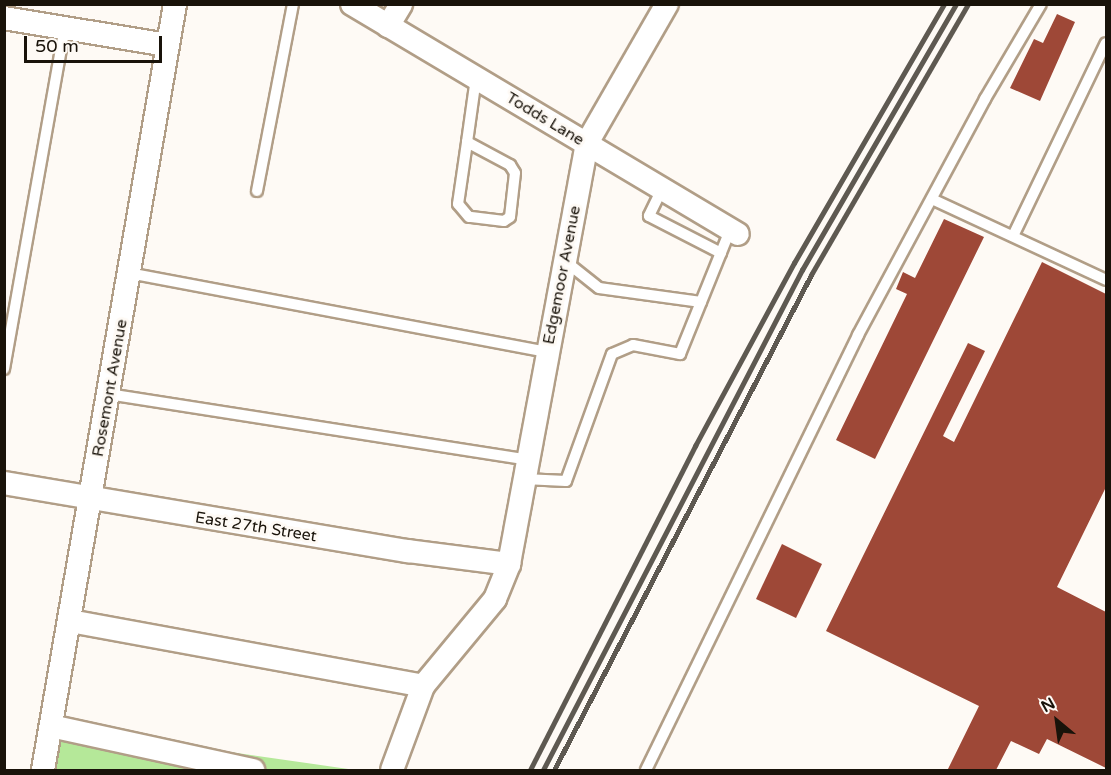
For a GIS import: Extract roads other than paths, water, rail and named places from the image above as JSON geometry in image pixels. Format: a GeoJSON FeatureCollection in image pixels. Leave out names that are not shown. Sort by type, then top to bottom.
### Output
{"type":"FeatureCollection","features":[{"type":"Feature","properties":{"kind":"street","name":"Rosemont Avenue"},"geometry":{"type":"LineString","coordinates":[[43,771],[92,500],[108,393],[175,4]]}},
{"type":"Feature","properties":{"kind":"street","name":"Todds Lane"},"geometry":{"type":"LineString","coordinates":[[352,4],[734,232]]}},
{"type":"Feature","properties":{"kind":"street"},"geometry":{"type":"LineString","coordinates":[[388,26],[401,4]]}},
{"type":"Feature","properties":{"kind":"street","name":"Edgemoor Avenue"},"geometry":{"type":"LineString","coordinates":[[392,771],[423,686],[495,599],[509,564],[587,143],[667,4]]}},
{"type":"Feature","properties":{"kind":"street"},"geometry":{"type":"LineString","coordinates":[[4,18],[167,45]]}},
{"type":"Feature","properties":{"kind":"street","name":"East 27th Street"},"geometry":{"type":"LineString","coordinates":[[4,483],[92,500],[509,564]]}},
{"type":"Feature","properties":{"kind":"street"},"geometry":{"type":"LineString","coordinates":[[70,621],[423,686]]}},
{"type":"Feature","properties":{"kind":"street"},"geometry":{"type":"LineString","coordinates":[[51,726],[253,771]]}},
{"type":"Feature","properties":{"kind":"lane"},"geometry":{"type":"LineString","coordinates":[[257,191],[293,4]]}},
{"type":"Feature","properties":{"kind":"lane"},"geometry":{"type":"LineString","coordinates":[[646,771],[858,335],[934,200],[985,99],[1041,4]]}},
{"type":"Feature","properties":{"kind":"lane"},"geometry":{"type":"LineString","coordinates":[[4,369],[65,28]]}},
{"type":"Feature","properties":{"kind":"lane"},"geometry":{"type":"LineString","coordinates":[[1013,236],[1107,43]]}},
{"type":"Feature","properties":{"kind":"lane"},"geometry":{"type":"LineString","coordinates":[[467,142],[510,165],[515,173],[510,217],[504,221],[495,223],[462,212],[458,204],[476,78]]}},
{"type":"Feature","properties":{"kind":"lane"},"geometry":{"type":"LineString","coordinates":[[662,189],[649,216],[721,253]]}},
{"type":"Feature","properties":{"kind":"lane"},"geometry":{"type":"LineString","coordinates":[[934,200],[1107,280]]}},
{"type":"Feature","properties":{"kind":"lane"},"geometry":{"type":"LineString","coordinates":[[108,393],[526,470],[567,481],[612,354],[633,345],[680,354],[721,253],[734,232]]}},
{"type":"Feature","properties":{"kind":"lane"},"geometry":{"type":"LineString","coordinates":[[565,261],[598,288],[701,302]]}},
{"type":"Feature","properties":{"kind":"lane"},"geometry":{"type":"LineString","coordinates":[[129,273],[548,352]]}},
{"type":"Feature","properties":{"kind":"railway"},"geometry":{"type":"LineString","coordinates":[[530,770],[695,446],[794,263],[944,4]]}},
{"type":"Feature","properties":{"kind":"railway"},"geometry":{"type":"LineString","coordinates":[[543,770],[802,270],[956,4]]}},
{"type":"Feature","properties":{"kind":"railway"},"geometry":{"type":"LineString","coordinates":[[554,770],[811,275],[968,4]]}}]}
